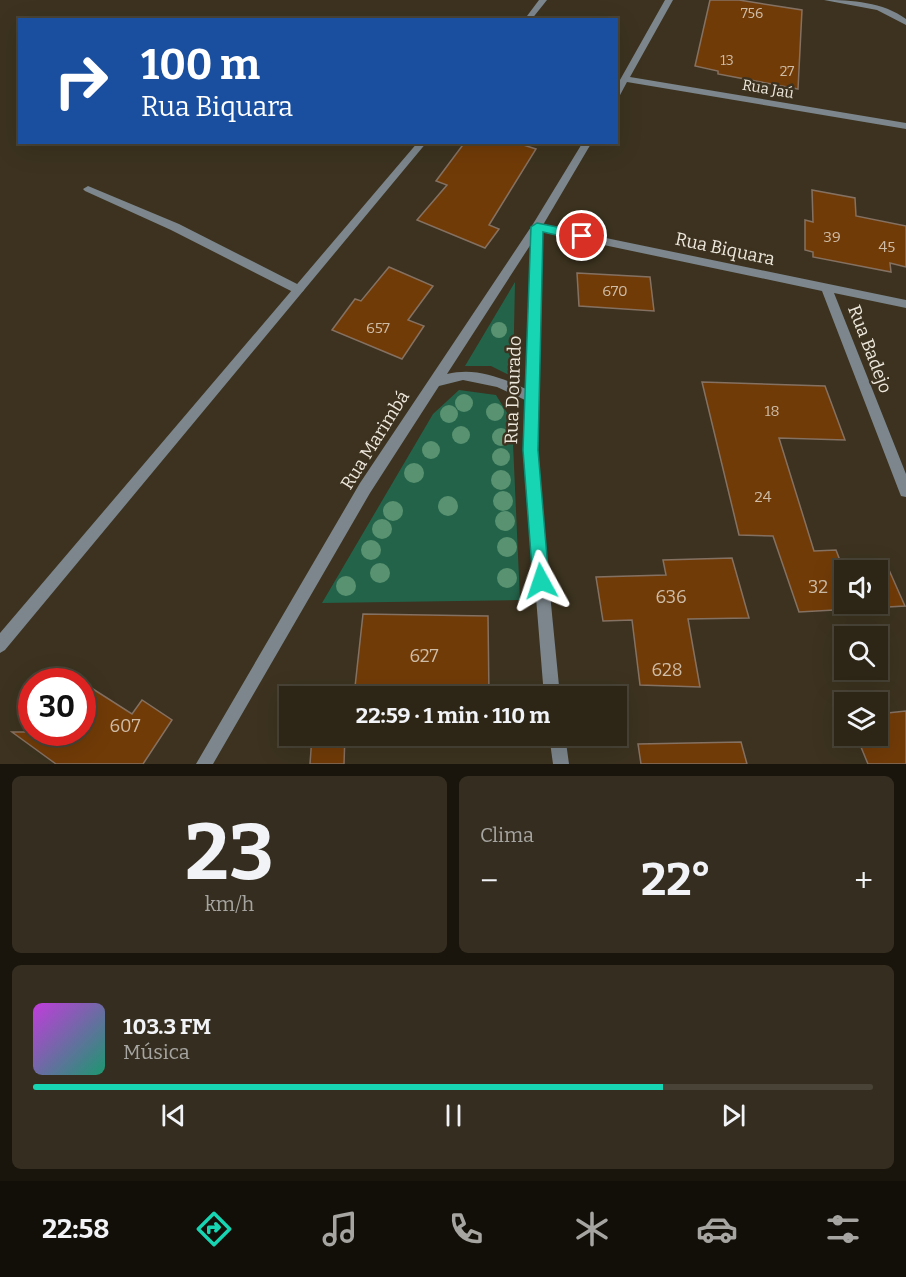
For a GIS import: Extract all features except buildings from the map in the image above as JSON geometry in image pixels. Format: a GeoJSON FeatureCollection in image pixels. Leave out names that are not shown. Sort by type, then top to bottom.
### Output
{"type":"FeatureCollection","features":[{"type":"Feature","properties":{"kind":"street"},"geometry":{"type":"LineString","coordinates":[[529,18],[543,0]]}},
{"type":"Feature","properties":{"kind":"street"},"geometry":{"type":"LineString","coordinates":[[618,92],[669,0]]}},
{"type":"Feature","properties":{"kind":"street"},"geometry":{"type":"LineString","coordinates":[[828,0],[877,8],[897,15],[906,23]]}},
{"type":"Feature","properties":{"kind":"street","name":"Rua Jaú"},"geometry":{"type":"LineString","coordinates":[[626,79],[906,126]]}},
{"type":"Feature","properties":{"kind":"street"},"geometry":{"type":"LineString","coordinates":[[0,645],[421,144]]}},
{"type":"Feature","properties":{"kind":"street","name":"Rua Marimbá"},"geometry":{"type":"LineString","coordinates":[[204,764],[365,488],[537,227],[587,144]]}},
{"type":"Feature","properties":{"kind":"street"},"geometry":{"type":"LineString","coordinates":[[88,189],[175,226],[299,290]]}},
{"type":"Feature","properties":{"kind":"street","name":"Rua Biquara"},"geometry":{"type":"LineString","coordinates":[[537,227],[906,304]]}},
{"type":"Feature","properties":{"kind":"street","name":"Rua Dourado"},"geometry":{"type":"LineString","coordinates":[[537,227],[530,450],[551,686]]}},
{"type":"Feature","properties":{"kind":"street","name":"Rua Badejo"},"geometry":{"type":"LineString","coordinates":[[826,287],[906,491]]}},
{"type":"Feature","properties":{"kind":"street"},"geometry":{"type":"LineString","coordinates":[[434,382],[464,375],[500,382],[532,397]]}},
{"type":"Feature","properties":{"kind":"street"},"geometry":{"type":"LineString","coordinates":[[559,746],[561,764]]}},
{"type":"Feature","properties":{"kind":"green space"},"geometry":{"type":"Polygon","coordinates":[[[515,282],[513,377],[491,366],[465,366],[515,282]]]}},
{"type":"Feature","properties":{"kind":"green space"},"geometry":{"type":"Polygon","coordinates":[[[459,390],[496,395],[512,421],[520,600],[322,603],[433,414],[459,390]]]}},
{"type":"Feature","properties":{"kind":"route"},"geometry":{"type":"LineString","coordinates":[[541,581],[530,450],[537,227],[582,236]]}}]}
